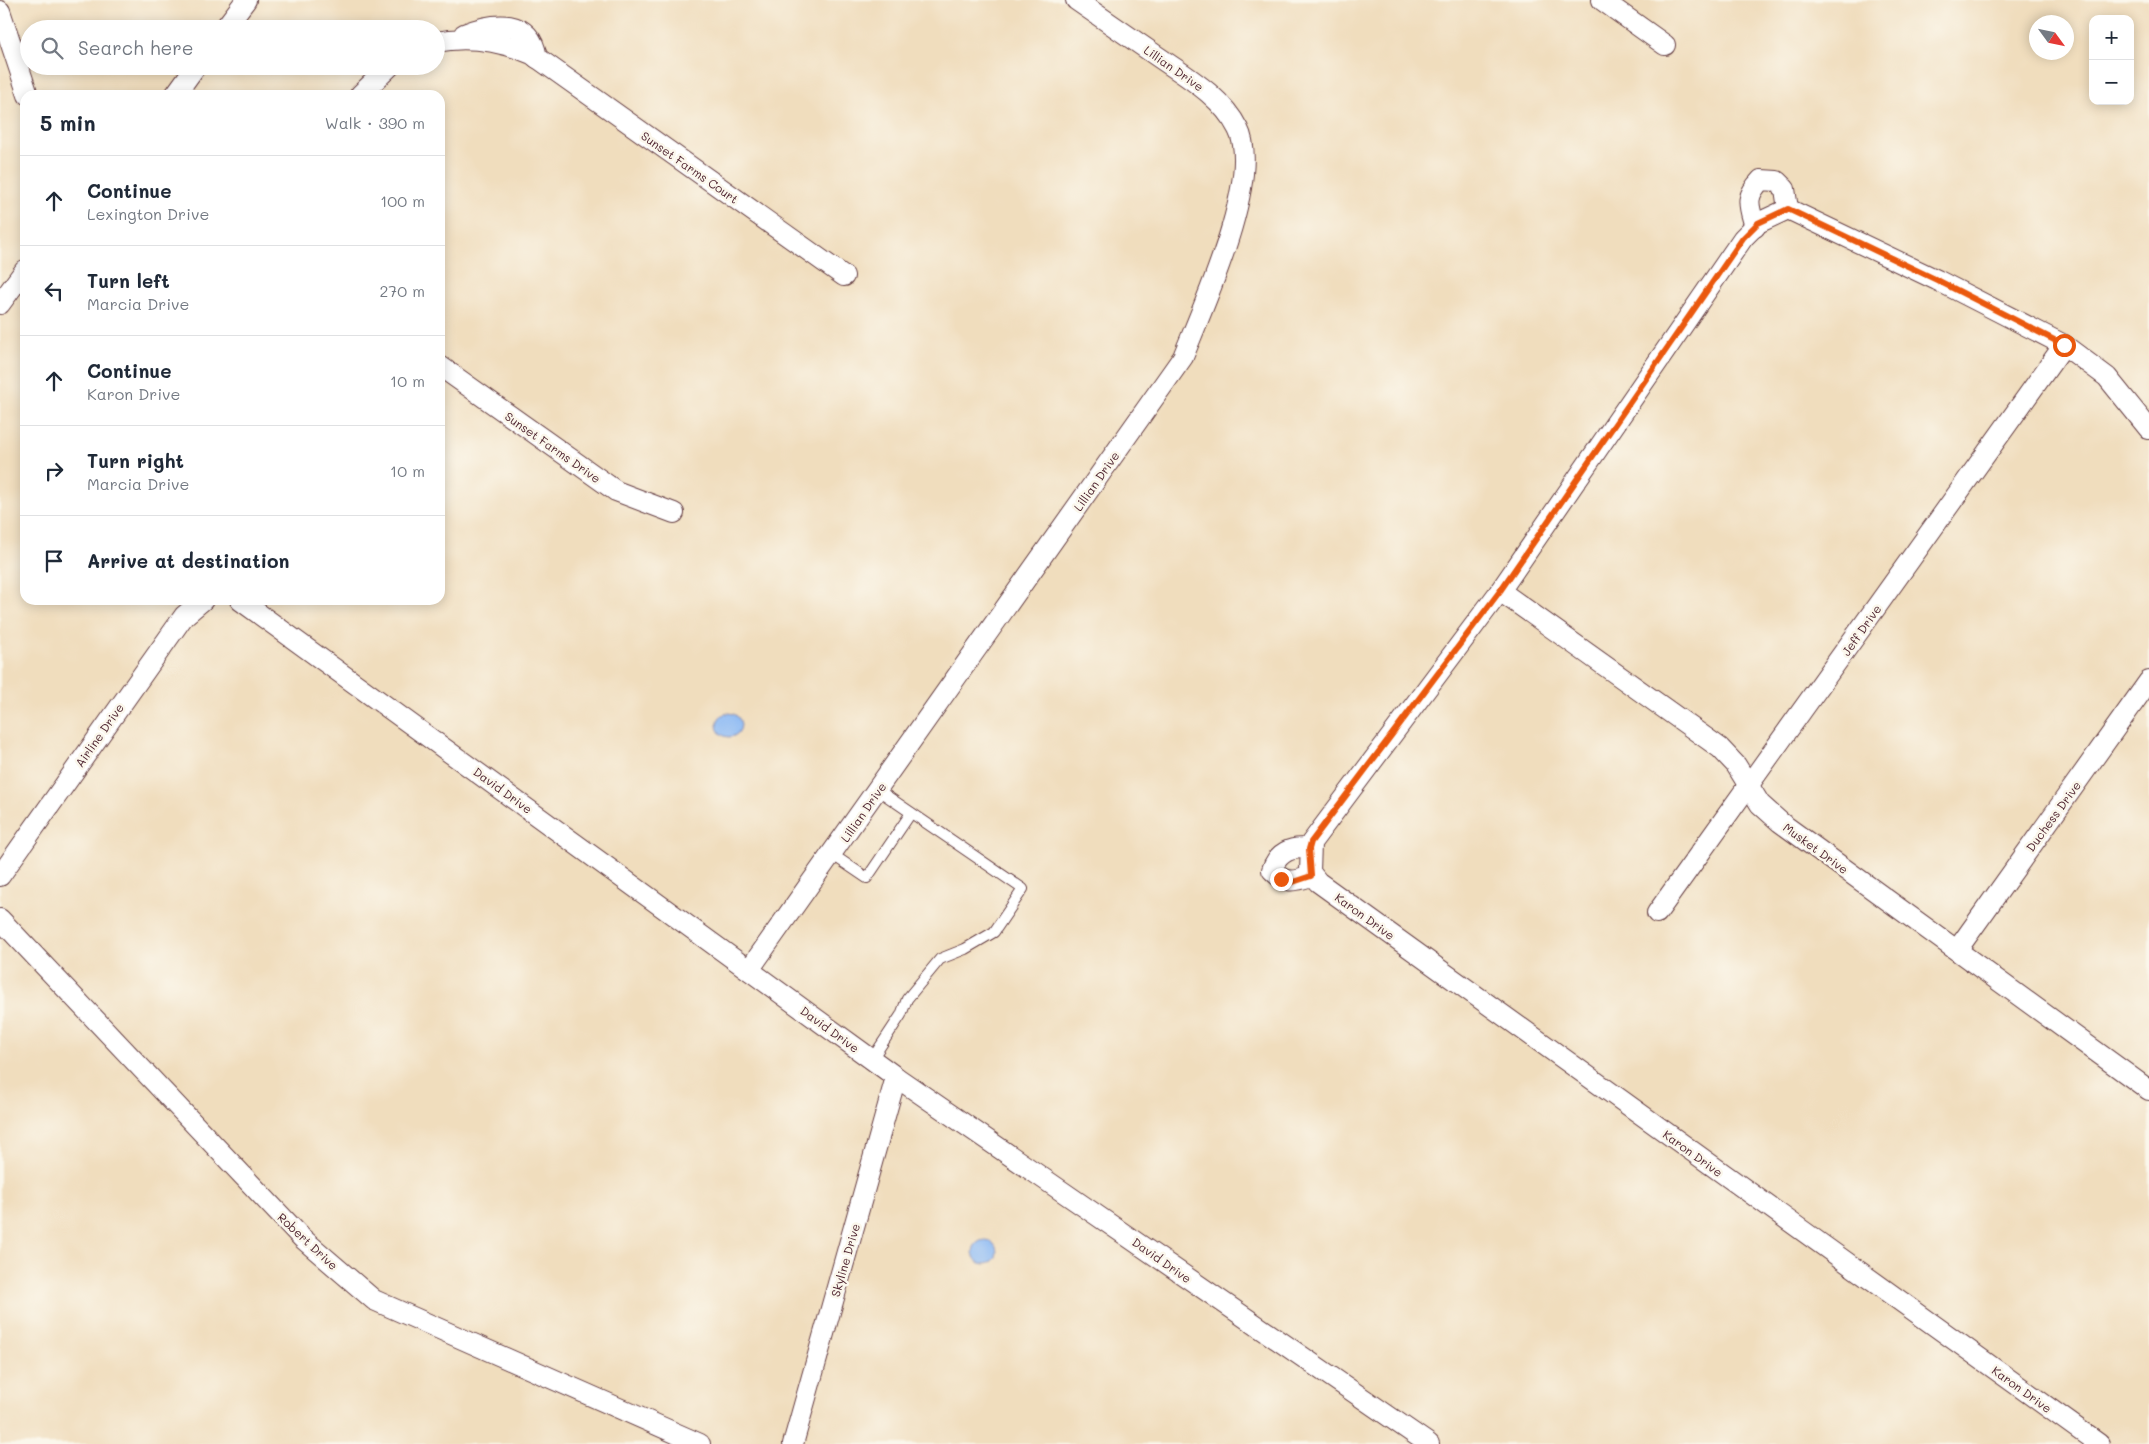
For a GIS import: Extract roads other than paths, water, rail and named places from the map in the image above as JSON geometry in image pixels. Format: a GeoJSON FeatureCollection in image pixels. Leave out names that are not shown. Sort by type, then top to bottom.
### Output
{"type":"FeatureCollection","features":[{"type":"Feature","properties":{"kind":"street"},"geometry":{"type":"LineString","coordinates":[[231,20],[246,0]]}},
{"type":"Feature","properties":{"kind":"street","name":"Lillian Drive"},"geometry":{"type":"LineString","coordinates":[[749,970],[833,855],[1183,357],[1225,253],[1245,158],[1239,130],[1226,111],[1205,89],[1076,0]]}},
{"type":"Feature","properties":{"kind":"street"},"geometry":{"type":"LineString","coordinates":[[1602,0],[1665,45]]}},
{"type":"Feature","properties":{"kind":"street"},"geometry":{"type":"LineString","coordinates":[[0,11],[20,71]]}},
{"type":"Feature","properties":{"kind":"street","name":"Sunset Farms Court"},"geometry":{"type":"LineString","coordinates":[[445,40],[480,39],[508,44],[537,58],[844,276]]}},
{"type":"Feature","properties":{"kind":"street"},"geometry":{"type":"LineString","coordinates":[[21,75],[26,90]]}},
{"type":"Feature","properties":{"kind":"street"},"geometry":{"type":"LineString","coordinates":[[179,90],[189,75]]}},
{"type":"Feature","properties":{"kind":"street"},"geometry":{"type":"LineString","coordinates":[[365,90],[381,75]]}},
{"type":"Feature","properties":{"kind":"street"},"geometry":{"type":"LineString","coordinates":[[1755,227],[1748,203],[1750,195],[1762,180],[1777,181],[1785,189],[1788,209]]}},
{"type":"Feature","properties":{"kind":"street"},"geometry":{"type":"LineString","coordinates":[[1309,849],[1299,847],[1281,854],[1275,861],[1272,870],[1281,879],[1293,882],[1311,876],[1309,849],[1311,842],[1500,591],[1743,238],[1755,227],[1788,209]]}},
{"type":"Feature","properties":{"kind":"street"},"geometry":{"type":"LineString","coordinates":[[1788,209],[1937,280],[2064,345],[2106,376],[2149,429]]}},
{"type":"Feature","properties":{"kind":"street"},"geometry":{"type":"LineString","coordinates":[[0,304],[20,277]]}},
{"type":"Feature","properties":{"kind":"street","name":"Jeff Drive"},"geometry":{"type":"LineString","coordinates":[[1657,913],[1726,818],[1748,784],[1768,761],[2064,345]]}},
{"type":"Feature","properties":{"kind":"street","name":"Sunset Farms Drive"},"geometry":{"type":"LineString","coordinates":[[445,370],[616,491],[674,513]]}},
{"type":"Feature","properties":{"kind":"street","name":"Musket Drive"},"geometry":{"type":"LineString","coordinates":[[1500,591],[1720,748],[1736,765],[1760,804],[1780,822],[2149,1090]]}},
{"type":"Feature","properties":{"kind":"street","name":"Airline Drive"},"geometry":{"type":"LineString","coordinates":[[0,876],[184,616],[197,605]]}},
{"type":"Feature","properties":{"kind":"street","name":"David Drive"},"geometry":{"type":"LineString","coordinates":[[247,605],[896,1077],[1429,1444]]}},
{"type":"Feature","properties":{"kind":"street","name":"Duchess Drive"},"geometry":{"type":"LineString","coordinates":[[1957,950],[2149,681]]}},
{"type":"Feature","properties":{"kind":"street","name":"Karon Drive"},"geometry":{"type":"LineString","coordinates":[[1311,876],[2099,1444]]}},
{"type":"Feature","properties":{"kind":"street","name":"Robert Drive"},"geometry":{"type":"LineString","coordinates":[[0,919],[302,1238],[374,1300],[700,1444]]}},
{"type":"Feature","properties":{"kind":"street","name":"Skyline Drive"},"geometry":{"type":"LineString","coordinates":[[793,1444],[896,1077]]}},
{"type":"Feature","properties":{"kind":"lane"},"geometry":{"type":"LineString","coordinates":[[872,1059],[901,1015],[907,999],[940,959],[994,932],[1022,889],[878,790]]}},
{"type":"Feature","properties":{"kind":"lane"},"geometry":{"type":"LineString","coordinates":[[833,855],[867,878],[911,813]]}},
{"type":"Feature","properties":{"kind":"water"},"geometry":{"type":"Polygon","coordinates":[[[729,713],[738,716],[741,725],[738,734],[729,737],[720,734],[717,725],[720,716],[729,713]]]}},
{"type":"Feature","properties":{"kind":"water"},"geometry":{"type":"Polygon","coordinates":[[[985,1240],[990,1241],[996,1247],[996,1257],[990,1263],[985,1264],[980,1263],[974,1257],[973,1252],[974,1247],[980,1241],[985,1240]]]}}]}
